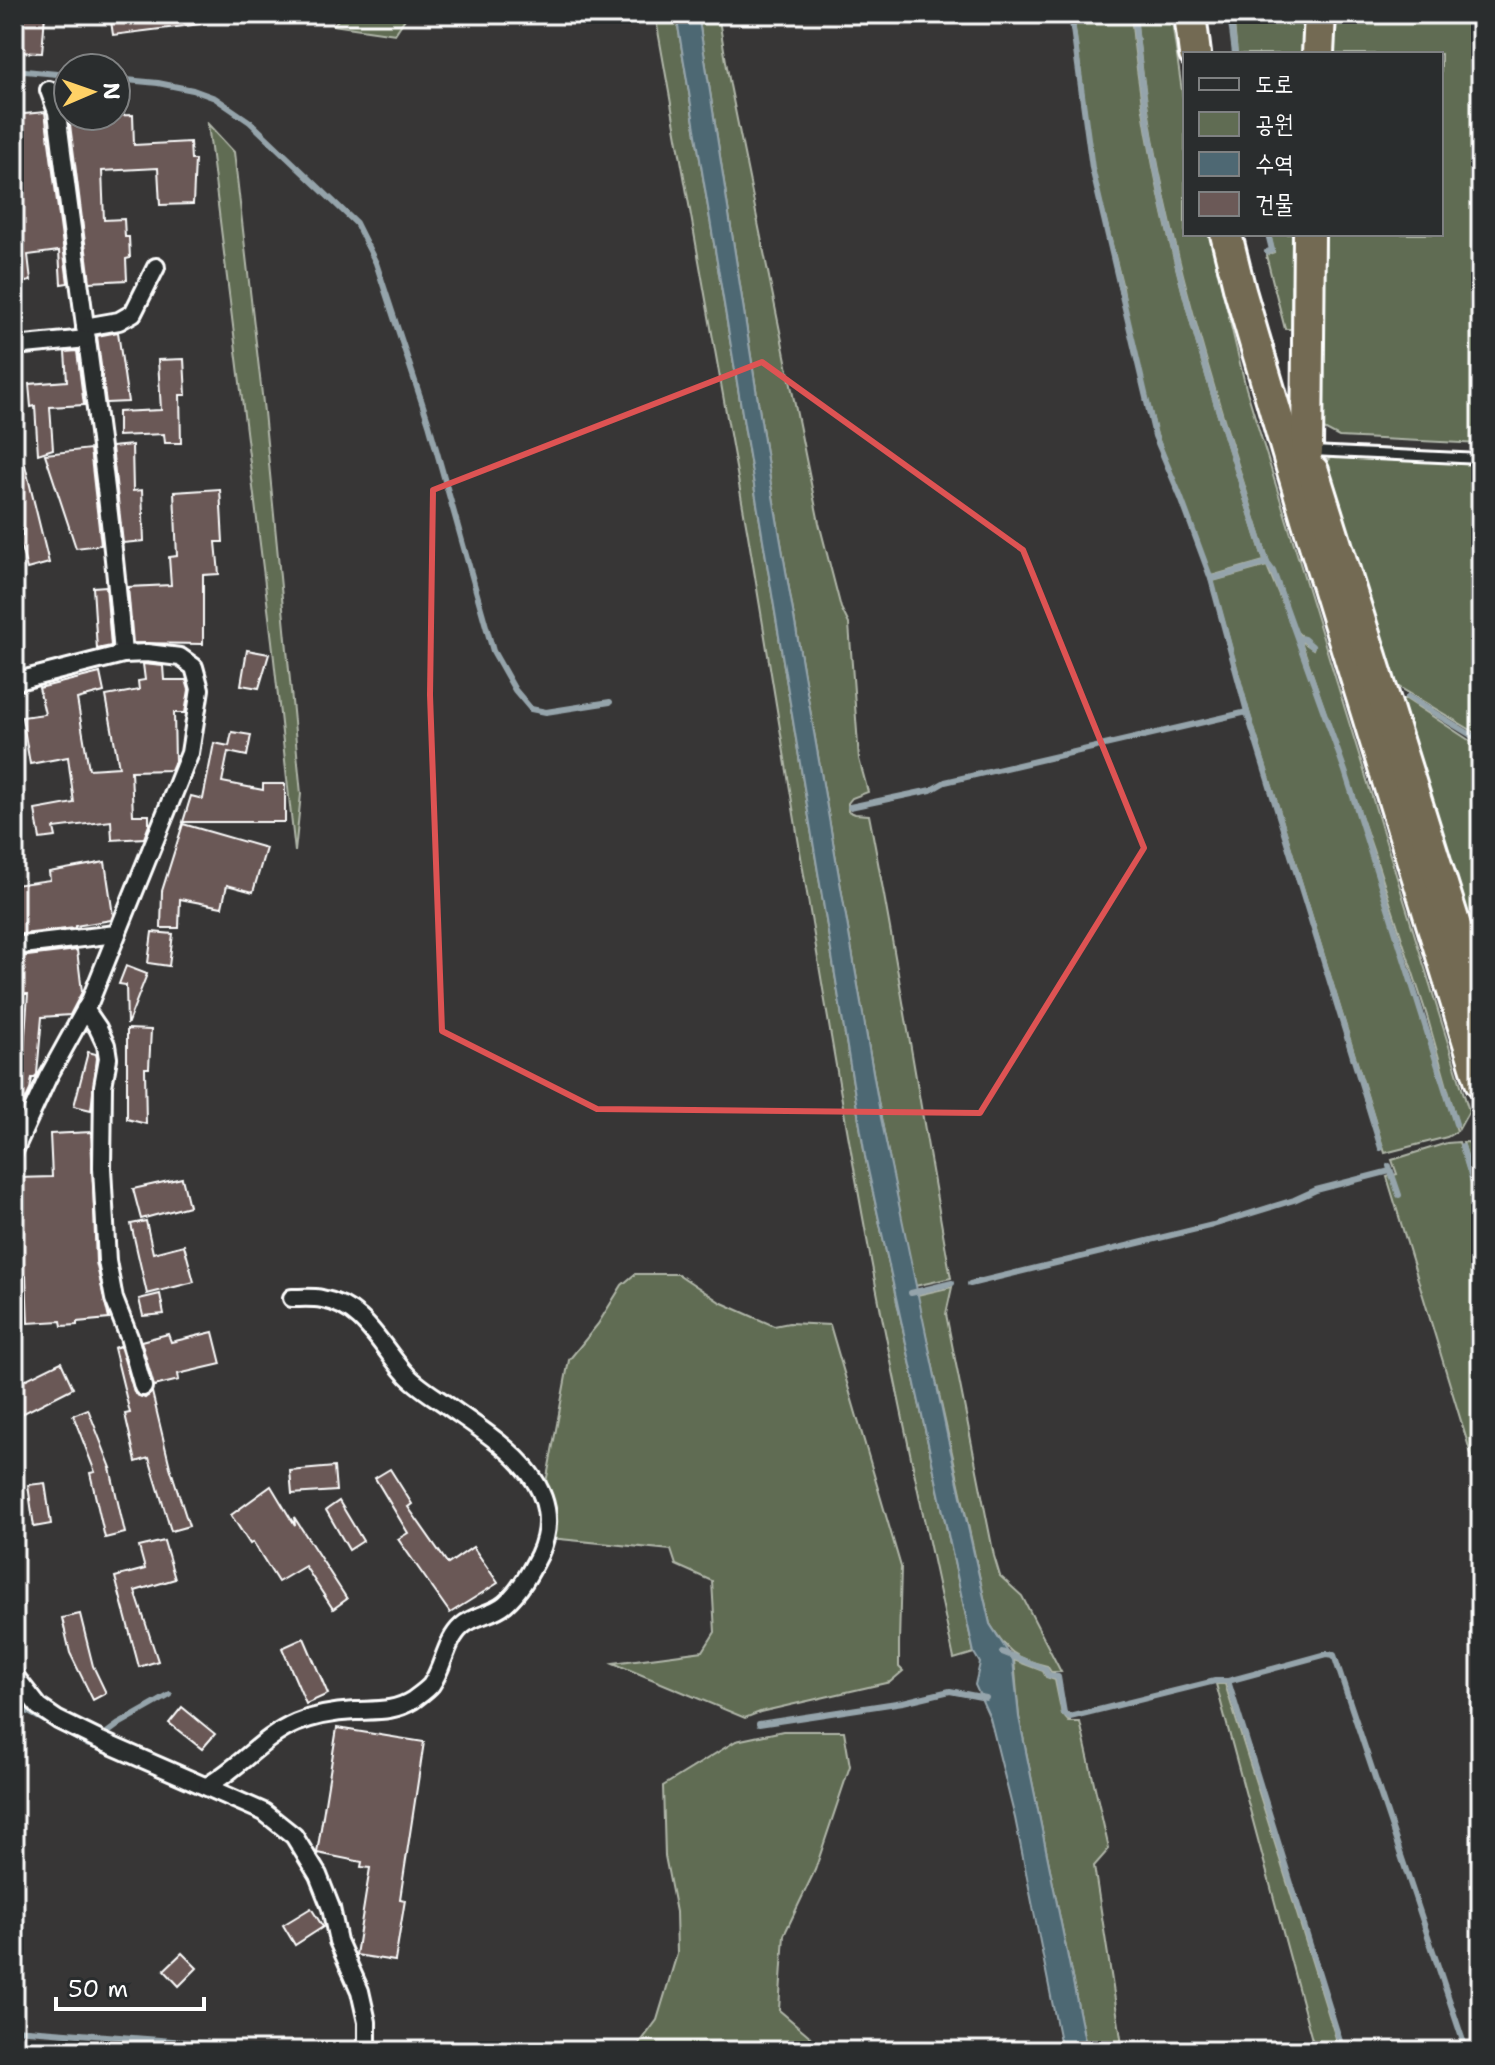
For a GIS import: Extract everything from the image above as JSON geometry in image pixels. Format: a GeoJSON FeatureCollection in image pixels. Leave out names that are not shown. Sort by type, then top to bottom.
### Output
{"type":"FeatureCollection","features":[{"type":"Feature","properties":{"kind":"highway"},"geometry":{"type":"LineString","coordinates":[[1190,14],[1195,52]]}},
{"type":"Feature","properties":{"kind":"highway"},"geometry":{"type":"LineString","coordinates":[[1207,14],[1211,52]]}},
{"type":"Feature","properties":{"kind":"highway"},"geometry":{"type":"LineString","coordinates":[[1318,52],[1320,14]]}},
{"type":"Feature","properties":{"kind":"highway"},"geometry":{"type":"LineString","coordinates":[[1226,236],[1307,519],[1481,1082]]}},
{"type":"Feature","properties":{"kind":"highway"},"geometry":{"type":"LineString","coordinates":[[1248,236],[1307,451],[1481,1009]]}},
{"type":"Feature","properties":{"kind":"highway"},"geometry":{"type":"LineString","coordinates":[[1307,451],[1309,236]]}},
{"type":"Feature","properties":{"kind":"street"},"geometry":{"type":"LineString","coordinates":[[49,90],[57,112],[97,406],[123,654]]}},
{"type":"Feature","properties":{"kind":"street"},"geometry":{"type":"LineString","coordinates":[[14,346],[86,333],[119,321],[133,313],[156,267]]}},
{"type":"Feature","properties":{"kind":"street"},"geometry":{"type":"LineString","coordinates":[[14,682],[123,654],[180,657],[194,667],[200,689],[190,753],[85,1009],[48,1077],[14,1151]]}},
{"type":"Feature","properties":{"kind":"street"},"geometry":{"type":"LineString","coordinates":[[14,946],[116,934]]}},
{"type":"Feature","properties":{"kind":"street"},"geometry":{"type":"LineString","coordinates":[[85,1009],[106,1045],[108,1058],[103,1086],[102,1168],[107,1261],[114,1299],[143,1387]]}},
{"type":"Feature","properties":{"kind":"street"},"geometry":{"type":"LineString","coordinates":[[207,1786],[228,1775],[254,1748],[295,1723],[351,1711],[391,1711],[411,1701],[431,1685],[448,1646],[461,1627],[506,1603],[521,1585],[546,1538],[542,1490],[510,1451],[407,1376],[370,1326],[354,1311],[322,1299],[292,1298]]}},
{"type":"Feature","properties":{"kind":"street"},"geometry":{"type":"LineString","coordinates":[[14,1675],[39,1707],[58,1720],[264,1812],[294,1836],[318,1875],[331,1908],[338,1941],[360,1991],[367,2022],[367,2051]]}},
{"type":"Feature","properties":{"kind":"lane"},"geometry":{"type":"LineString","coordinates":[[1307,451],[1481,459]]}},
{"type":"Feature","properties":{"kind":"highlighted area"},"geometry":{"type":"Polygon","coordinates":[[[762,362],[1023,550],[1144,848],[980,1113],[597,1109],[442,1031],[430,695],[433,490],[762,362]]]}},
{"type":"Feature","properties":{"kind":"green space"},"geometry":{"type":"Polygon","coordinates":[[[344,14],[408,14],[395,34],[333,25],[344,14]]]}},
{"type":"Feature","properties":{"kind":"green space"},"geometry":{"type":"Polygon","coordinates":[[[655,14],[676,14],[865,1156],[974,1653],[954,1659],[858,1190],[748,535],[655,14]]]}},
{"type":"Feature","properties":{"kind":"green space"},"geometry":{"type":"Polygon","coordinates":[[[698,14],[718,14],[819,523],[841,608],[849,624],[859,759],[868,792],[852,798],[848,811],[869,815],[951,1278],[915,1286],[881,1118],[770,479],[698,14]]]}},
{"type":"Feature","properties":{"kind":"green space"},"geometry":{"type":"Polygon","coordinates":[[[1073,14],[1131,14],[1139,84],[1165,222],[1201,359],[1264,561],[1211,576],[1157,435],[1093,168],[1073,14]]]}},
{"type":"Feature","properties":{"kind":"green space"},"geometry":{"type":"Polygon","coordinates":[[[1136,14],[1171,14],[1183,98],[1183,236],[1209,236],[1246,388],[1469,1111],[1459,1129],[1427,1016],[1301,641],[1313,649],[1314,646],[1299,634],[1290,620],[1278,580],[1269,563],[1206,360],[1171,223],[1144,85],[1136,14]]]}},
{"type":"Feature","properties":{"kind":"green space"},"geometry":{"type":"Polygon","coordinates":[[[1233,14],[1305,14],[1303,52],[1237,52],[1233,14]]]}},
{"type":"Feature","properties":{"kind":"green space"},"geometry":{"type":"Polygon","coordinates":[[[1332,14],[1481,14],[1481,444],[1339,437],[1322,428],[1323,236],[1443,236],[1443,52],[1329,52],[1332,14]]]}},
{"type":"Feature","properties":{"kind":"green space"},"geometry":{"type":"Polygon","coordinates":[[[208,124],[234,152],[264,412],[301,794],[295,852],[272,641],[208,124]]]}},
{"type":"Feature","properties":{"kind":"green space"},"geometry":{"type":"Polygon","coordinates":[[[1270,236],[1294,236],[1295,284],[1291,285],[1291,329],[1285,329],[1266,255],[1274,252],[1270,236]]]}},
{"type":"Feature","properties":{"kind":"green space"},"geometry":{"type":"Polygon","coordinates":[[[1333,456],[1481,464],[1481,736],[1394,684],[1327,469],[1326,461],[1333,456]]]}},
{"type":"Feature","properties":{"kind":"green space"},"geometry":{"type":"Polygon","coordinates":[[[1267,566],[1297,638],[1344,771],[1457,1131],[1447,1137],[1385,1153],[1249,712],[1213,581],[1267,566]]]}},
{"type":"Feature","properties":{"kind":"green space"},"geometry":{"type":"Polygon","coordinates":[[[1400,699],[1406,699],[1481,748],[1481,961],[1400,699]]]}},
{"type":"Feature","properties":{"kind":"green space"},"geometry":{"type":"Polygon","coordinates":[[[1459,1142],[1481,1214],[1481,1487],[1387,1177],[1397,1174],[1392,1160],[1459,1142]]]}},
{"type":"Feature","properties":{"kind":"green space"},"geometry":{"type":"Polygon","coordinates":[[[1463,1142],[1479,1143],[1481,1204],[1463,1142]]]}},
{"type":"Feature","properties":{"kind":"green space"},"geometry":{"type":"Polygon","coordinates":[[[635,1274],[678,1274],[720,1302],[774,1326],[789,1323],[830,1325],[901,1567],[899,1667],[903,1671],[890,1682],[745,1718],[613,1663],[703,1651],[715,1632],[712,1581],[676,1565],[671,1550],[550,1538],[545,1488],[569,1360],[598,1324],[622,1285],[635,1274]]]}},
{"type":"Feature","properties":{"kind":"green space"},"geometry":{"type":"Polygon","coordinates":[[[952,1287],[946,1314],[994,1556],[1000,1576],[1022,1596],[1061,1672],[1051,1672],[1047,1666],[1013,1652],[990,1624],[917,1295],[952,1287]]]}},
{"type":"Feature","properties":{"kind":"green space"},"geometry":{"type":"Polygon","coordinates":[[[1014,1660],[1043,1671],[1046,1677],[1055,1680],[1062,1714],[1069,1722],[1080,1722],[1109,1849],[1094,1866],[1123,2051],[1087,2051],[1019,1717],[1014,1660]]]}},
{"type":"Feature","properties":{"kind":"green space"},"geometry":{"type":"Polygon","coordinates":[[[1216,1684],[1225,1684],[1340,2051],[1315,2051],[1216,1684]]]}},
{"type":"Feature","properties":{"kind":"green space"},"geometry":{"type":"Polygon","coordinates":[[[783,1731],[844,1731],[850,1766],[815,1870],[784,1935],[779,2010],[813,2039],[807,2051],[634,2051],[657,2020],[677,1954],[676,1912],[665,1856],[663,1786],[736,1741],[783,1731]]]}},
{"type":"Feature","properties":{"kind":"water"},"geometry":{"type":"Polygon","coordinates":[[[676,14],[698,14],[770,479],[881,1118],[990,1624],[1013,1660],[1019,1717],[1087,2051],[1062,2051],[1015,1818],[990,1718],[975,1685],[980,1663],[974,1653],[865,1156],[676,14]]]}},
{"type":"Feature","properties":{"kind":"building"},"geometry":{"type":"Polygon","coordinates":[[[14,14],[45,14],[42,53],[14,52],[14,14]]]}},
{"type":"Feature","properties":{"kind":"building"},"geometry":{"type":"Polygon","coordinates":[[[110,14],[200,14],[200,24],[113,35],[110,14]]]}},
{"type":"Feature","properties":{"kind":"building"},"geometry":{"type":"Polygon","coordinates":[[[45,112],[68,283],[61,284],[59,251],[28,255],[31,281],[14,284],[14,115],[45,112]]]}},
{"type":"Feature","properties":{"kind":"building"},"geometry":{"type":"Polygon","coordinates":[[[132,115],[134,145],[190,142],[191,160],[195,160],[193,204],[160,205],[158,168],[102,171],[104,220],[124,219],[130,258],[126,259],[127,280],[90,282],[71,132],[132,132],[132,115]]]}},
{"type":"Feature","properties":{"kind":"building"},"geometry":{"type":"Polygon","coordinates":[[[118,332],[128,402],[106,403],[97,336],[118,332]]]}},
{"type":"Feature","properties":{"kind":"building"},"geometry":{"type":"Polygon","coordinates":[[[77,351],[84,405],[50,407],[53,449],[38,454],[35,406],[31,407],[29,384],[67,381],[65,352],[77,351]]]}},
{"type":"Feature","properties":{"kind":"building"},"geometry":{"type":"Polygon","coordinates":[[[184,359],[186,395],[180,395],[181,443],[165,443],[164,434],[118,436],[118,412],[161,410],[158,360],[184,359]]]}},
{"type":"Feature","properties":{"kind":"building"},"geometry":{"type":"Polygon","coordinates":[[[132,445],[133,491],[142,490],[144,541],[123,543],[112,447],[132,445]]]}},
{"type":"Feature","properties":{"kind":"building"},"geometry":{"type":"Polygon","coordinates":[[[90,449],[101,545],[76,548],[45,454],[90,449]]]}},
{"type":"Feature","properties":{"kind":"building"},"geometry":{"type":"Polygon","coordinates":[[[25,465],[49,563],[27,569],[18,536],[23,535],[14,467],[25,465]]]}},
{"type":"Feature","properties":{"kind":"building"},"geometry":{"type":"Polygon","coordinates":[[[220,489],[223,542],[216,542],[219,574],[203,575],[203,644],[133,643],[128,587],[171,585],[169,557],[177,556],[174,492],[220,489]]]}},
{"type":"Feature","properties":{"kind":"building"},"geometry":{"type":"Polygon","coordinates":[[[106,586],[111,646],[97,649],[93,587],[106,586]]]}},
{"type":"Feature","properties":{"kind":"building"},"geometry":{"type":"Polygon","coordinates":[[[247,650],[269,654],[259,688],[241,685],[247,650]]]}},
{"type":"Feature","properties":{"kind":"building"},"geometry":{"type":"Polygon","coordinates":[[[143,664],[163,666],[164,680],[186,680],[189,690],[185,713],[174,713],[175,761],[171,770],[131,771],[133,815],[149,815],[144,838],[112,840],[111,821],[54,828],[56,837],[40,839],[35,810],[74,803],[68,757],[30,764],[22,717],[45,714],[39,688],[100,673],[104,692],[77,699],[89,769],[119,767],[106,696],[139,690],[138,681],[145,680],[143,664]]]}},
{"type":"Feature","properties":{"kind":"building"},"geometry":{"type":"Polygon","coordinates":[[[232,732],[251,735],[247,756],[228,752],[222,782],[263,790],[263,784],[285,784],[285,822],[183,822],[191,796],[203,799],[214,743],[229,746],[232,732]]]}},
{"type":"Feature","properties":{"kind":"building"},"geometry":{"type":"Polygon","coordinates":[[[183,824],[266,848],[253,892],[227,885],[222,907],[180,899],[179,928],[161,928],[162,891],[183,824]]]}},
{"type":"Feature","properties":{"kind":"building"},"geometry":{"type":"Polygon","coordinates":[[[105,862],[113,915],[111,920],[75,928],[14,935],[14,885],[50,880],[49,872],[105,862]]]}},
{"type":"Feature","properties":{"kind":"building"},"geometry":{"type":"Polygon","coordinates":[[[152,932],[173,934],[169,966],[148,963],[152,932]]]}},
{"type":"Feature","properties":{"kind":"building"},"geometry":{"type":"Polygon","coordinates":[[[77,950],[82,992],[70,1015],[42,1017],[37,1074],[32,1078],[30,1090],[14,1125],[14,1059],[23,1061],[28,994],[22,994],[19,957],[77,950]]]}},
{"type":"Feature","properties":{"kind":"building"},"geometry":{"type":"Polygon","coordinates":[[[126,966],[147,974],[127,1025],[126,985],[119,984],[126,966]]]}},
{"type":"Feature","properties":{"kind":"building"},"geometry":{"type":"Polygon","coordinates":[[[127,1029],[151,1030],[149,1068],[145,1068],[146,1124],[127,1119],[127,1029]]]}},
{"type":"Feature","properties":{"kind":"building"},"geometry":{"type":"Polygon","coordinates":[[[88,1052],[96,1054],[97,1058],[91,1110],[74,1106],[88,1052]]]}},
{"type":"Feature","properties":{"kind":"building"},"geometry":{"type":"Polygon","coordinates":[[[91,1132],[96,1262],[109,1319],[62,1326],[61,1321],[28,1323],[26,1276],[20,1276],[17,1178],[52,1177],[50,1134],[91,1132]]]}},
{"type":"Feature","properties":{"kind":"building"},"geometry":{"type":"Polygon","coordinates":[[[182,1178],[189,1206],[141,1219],[133,1189],[182,1178]]]}},
{"type":"Feature","properties":{"kind":"building"},"geometry":{"type":"Polygon","coordinates":[[[146,1221],[153,1253],[184,1245],[194,1282],[147,1294],[131,1224],[146,1221]]]}},
{"type":"Feature","properties":{"kind":"building"},"geometry":{"type":"Polygon","coordinates":[[[160,1294],[164,1314],[143,1316],[139,1299],[160,1294]]]}},
{"type":"Feature","properties":{"kind":"building"},"geometry":{"type":"Polygon","coordinates":[[[213,1332],[221,1364],[178,1374],[179,1380],[154,1386],[141,1341],[168,1334],[171,1342],[213,1332]]]}},
{"type":"Feature","properties":{"kind":"building"},"geometry":{"type":"Polygon","coordinates":[[[120,1346],[135,1394],[145,1398],[152,1392],[170,1467],[189,1526],[171,1531],[149,1458],[136,1462],[125,1414],[130,1413],[114,1348],[120,1346]]]}},
{"type":"Feature","properties":{"kind":"building"},"geometry":{"type":"Polygon","coordinates":[[[61,1362],[73,1388],[20,1415],[14,1403],[14,1385],[61,1362]]]}},
{"type":"Feature","properties":{"kind":"building"},"geometry":{"type":"Polygon","coordinates":[[[88,1409],[111,1468],[125,1533],[105,1538],[90,1473],[95,1472],[73,1415],[88,1409]]]}},
{"type":"Feature","properties":{"kind":"building"},"geometry":{"type":"Polygon","coordinates":[[[334,1467],[336,1491],[292,1494],[290,1471],[334,1467]]]}},
{"type":"Feature","properties":{"kind":"building"},"geometry":{"type":"Polygon","coordinates":[[[390,1469],[412,1504],[408,1507],[448,1564],[473,1547],[498,1583],[450,1613],[398,1539],[408,1533],[375,1478],[390,1469]]]}},
{"type":"Feature","properties":{"kind":"building"},"geometry":{"type":"Polygon","coordinates":[[[45,1483],[51,1524],[34,1527],[28,1485],[45,1483]]]}},
{"type":"Feature","properties":{"kind":"building"},"geometry":{"type":"Polygon","coordinates":[[[271,1486],[295,1526],[294,1517],[347,1599],[333,1609],[305,1566],[278,1582],[253,1542],[250,1544],[231,1515],[271,1486]]]}},
{"type":"Feature","properties":{"kind":"building"},"geometry":{"type":"Polygon","coordinates":[[[339,1501],[363,1541],[349,1550],[326,1510],[339,1501]]]}},
{"type":"Feature","properties":{"kind":"building"},"geometry":{"type":"Polygon","coordinates":[[[164,1541],[175,1579],[135,1591],[158,1661],[139,1667],[115,1577],[145,1569],[139,1547],[164,1541]]]}},
{"type":"Feature","properties":{"kind":"building"},"geometry":{"type":"Polygon","coordinates":[[[80,1614],[93,1666],[106,1693],[93,1700],[70,1653],[62,1618],[80,1614]]]}},
{"type":"Feature","properties":{"kind":"building"},"geometry":{"type":"Polygon","coordinates":[[[304,1638],[328,1694],[306,1704],[282,1648],[304,1638]]]}},
{"type":"Feature","properties":{"kind":"building"},"geometry":{"type":"Polygon","coordinates":[[[182,1707],[215,1734],[202,1749],[169,1723],[182,1707]]]}},
{"type":"Feature","properties":{"kind":"building"},"geometry":{"type":"Polygon","coordinates":[[[337,1728],[424,1742],[400,1899],[405,1900],[395,1961],[356,1955],[370,1868],[361,1867],[362,1862],[317,1853],[337,1728]]]}},
{"type":"Feature","properties":{"kind":"building"},"geometry":{"type":"Polygon","coordinates":[[[311,1908],[323,1927],[295,1945],[283,1925],[311,1908]]]}},
{"type":"Feature","properties":{"kind":"building"},"geometry":{"type":"Polygon","coordinates":[[[182,1953],[197,1968],[179,1986],[164,1970],[182,1953]]]}},
{"type":"Feature","properties":{"kind":"waterway"},"geometry":{"type":"LineString","coordinates":[[1071,14],[1092,168],[1155,436],[1211,579],[1247,712],[1381,1148]]}},
{"type":"Feature","properties":{"kind":"waterway"},"geometry":{"type":"LineString","coordinates":[[1134,14],[1153,154],[1204,360],[1267,563],[1273,571],[1345,771],[1456,1124]]}},
{"type":"Feature","properties":{"kind":"waterway"},"geometry":{"type":"LineString","coordinates":[[1230,14],[1235,52]]}},
{"type":"Feature","properties":{"kind":"waterway"},"geometry":{"type":"LineString","coordinates":[[14,70],[52,74]]}},
{"type":"Feature","properties":{"kind":"waterway"},"geometry":{"type":"LineString","coordinates":[[132,81],[193,90],[215,98],[250,122],[356,223],[376,263],[429,424],[493,651],[515,690],[531,709],[546,712],[610,702]]}},
{"type":"Feature","properties":{"kind":"waterway"},"geometry":{"type":"LineString","coordinates":[[1267,252],[1272,250],[1268,236]]}},
{"type":"Feature","properties":{"kind":"waterway"},"geometry":{"type":"LineString","coordinates":[[1211,579],[1267,563]]}},
{"type":"Feature","properties":{"kind":"waterway"},"geometry":{"type":"LineString","coordinates":[[1299,638],[1312,646]]}},
{"type":"Feature","properties":{"kind":"waterway"},"geometry":{"type":"LineString","coordinates":[[1408,697],[1481,741]]}},
{"type":"Feature","properties":{"kind":"waterway"},"geometry":{"type":"LineString","coordinates":[[850,807],[1247,712]]}},
{"type":"Feature","properties":{"kind":"waterway"},"geometry":{"type":"LineString","coordinates":[[1462,1146],[1481,1208]]}},
{"type":"Feature","properties":{"kind":"waterway"},"geometry":{"type":"LineString","coordinates":[[1389,1166],[1399,1195]]}},
{"type":"Feature","properties":{"kind":"waterway"},"geometry":{"type":"LineString","coordinates":[[970,1284],[1213,1225],[1316,1190],[1390,1171]]}},
{"type":"Feature","properties":{"kind":"waterway"},"geometry":{"type":"LineString","coordinates":[[911,1293],[952,1283]]}},
{"type":"Feature","properties":{"kind":"waterway"},"geometry":{"type":"LineString","coordinates":[[1002,1652],[1058,1677],[1064,1713],[1070,1717],[1215,1681],[1228,1681],[1327,1654],[1334,1655],[1466,2050]]}},
{"type":"Feature","properties":{"kind":"waterway"},"geometry":{"type":"LineString","coordinates":[[1228,1681],[1343,2051]]}},
{"type":"Feature","properties":{"kind":"waterway"},"geometry":{"type":"LineString","coordinates":[[759,1724],[903,1702],[950,1691],[986,1698]]}},
{"type":"Feature","properties":{"kind":"waterway"},"geometry":{"type":"LineString","coordinates":[[67,1733],[92,1744],[119,1724],[170,1695]]}},
{"type":"Feature","properties":{"kind":"waterway"},"geometry":{"type":"LineString","coordinates":[[14,1710],[27,1711],[51,1724]]}},
{"type":"Feature","properties":{"kind":"waterway"},"geometry":{"type":"LineString","coordinates":[[14,2029],[214,2044],[239,2051]]}},
{"type":"Feature","properties":{"kind":"waterway"},"geometry":{"type":"LineString","coordinates":[[22,2038],[29,2051]]}},
{"type":"Feature","properties":{"kind":"waterway"},"geometry":{"type":"LineString","coordinates":[[1461,2051],[1481,2045]]}}]}
